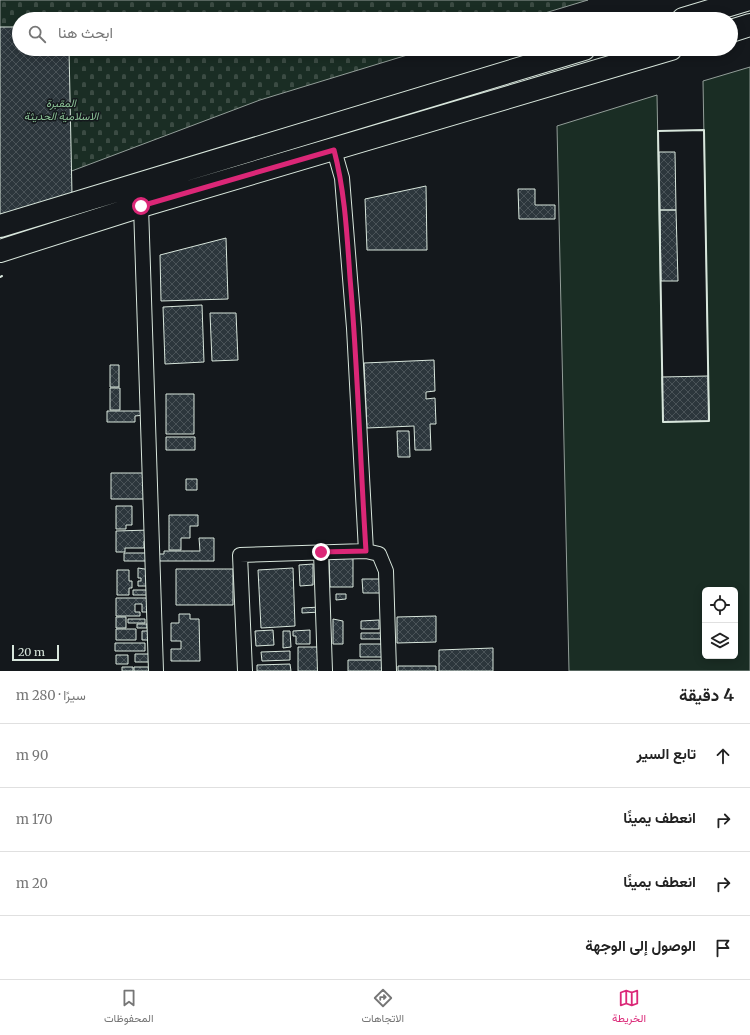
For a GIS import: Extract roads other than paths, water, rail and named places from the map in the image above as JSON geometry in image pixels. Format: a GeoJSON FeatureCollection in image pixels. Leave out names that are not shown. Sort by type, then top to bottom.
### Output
{"type":"FeatureCollection","features":[{"type":"Feature","properties":{"kind":"main road"},"geometry":{"type":"LineString","coordinates":[[707,12],[746,0]]}},
{"type":"Feature","properties":{"kind":"main road"},"geometry":{"type":"LineString","coordinates":[[738,29],[750,25]]}},
{"type":"Feature","properties":{"kind":"main road"},"geometry":{"type":"LineString","coordinates":[[0,226],[561,56]]}},
{"type":"Feature","properties":{"kind":"main road"},"geometry":{"type":"LineString","coordinates":[[0,251],[141,206],[648,56]]}},
{"type":"Feature","properties":{"kind":"street"},"geometry":{"type":"LineString","coordinates":[[334,150],[342,178],[352,305],[366,551]]}},
{"type":"Feature","properties":{"kind":"street"},"geometry":{"type":"LineString","coordinates":[[141,206],[156,671]]}},
{"type":"Feature","properties":{"kind":"street"},"geometry":{"type":"LineString","coordinates":[[245,671],[240,555],[366,551],[379,554],[386,571],[389,671]]}},
{"type":"Feature","properties":{"kind":"street"},"geometry":{"type":"LineString","coordinates":[[321,552],[325,671]]}},
{"type":"Feature","properties":{"kind":"park label","name":"المقبرة الاسلامية الحديثة"},"geometry":{"type":"Point","coordinates":[61,109]}}]}
